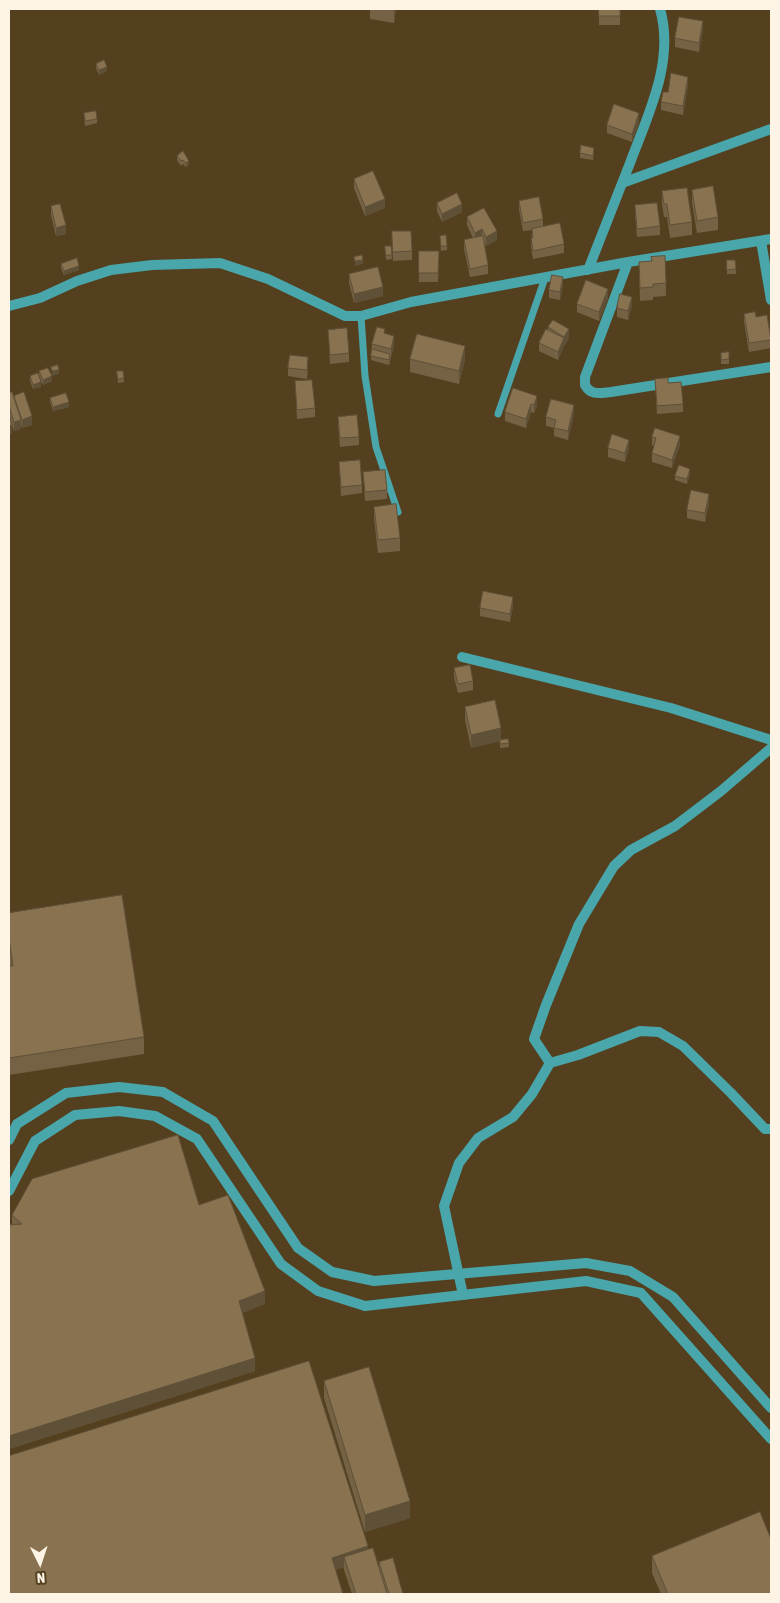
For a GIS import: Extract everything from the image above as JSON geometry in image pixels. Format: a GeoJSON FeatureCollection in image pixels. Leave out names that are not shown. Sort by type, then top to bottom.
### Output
{"type":"FeatureCollection","features":[{"type":"Feature","properties":{"kind":"street"},"geometry":{"type":"LineString","coordinates":[[588,270],[654,101],[662,69],[664,24],[660,9]]}},
{"type":"Feature","properties":{"kind":"street"},"geometry":{"type":"LineString","coordinates":[[622,183],[771,129]]}},
{"type":"Feature","properties":{"kind":"street"},"geometry":{"type":"LineString","coordinates":[[9,306],[40,298],[77,281],[111,270],[152,265],[220,263],[268,279],[345,316],[361,316],[411,302],[628,262],[766,240],[771,300]]}},
{"type":"Feature","properties":{"kind":"street"},"geometry":{"type":"LineString","coordinates":[[628,262],[585,377],[585,385],[591,392],[611,392],[771,367]]}},
{"type":"Feature","properties":{"kind":"street"},"geometry":{"type":"LineString","coordinates":[[462,657],[671,708],[771,740]]}},
{"type":"Feature","properties":{"kind":"street"},"geometry":{"type":"LineString","coordinates":[[550,1063],[534,1039],[579,924],[614,866],[631,850],[675,826],[721,791],[771,748]]}},
{"type":"Feature","properties":{"kind":"street"},"geometry":{"type":"LineString","coordinates":[[463,1295],[444,1206],[459,1163],[478,1138],[512,1117],[532,1094],[550,1063],[578,1055],[640,1031],[659,1032],[683,1046],[764,1128],[771,1129]]}},
{"type":"Feature","properties":{"kind":"street"},"geometry":{"type":"LineString","coordinates":[[9,1140],[17,1124],[66,1092],[119,1087],[163,1092],[213,1121],[298,1248],[332,1272],[374,1281],[586,1263],[630,1271],[673,1296],[771,1408]]}},
{"type":"Feature","properties":{"kind":"street"},"geometry":{"type":"LineString","coordinates":[[9,1191],[35,1141],[74,1116],[119,1111],[155,1116],[197,1139],[281,1264],[318,1291],[364,1306],[586,1281],[641,1294],[771,1439]]}},
{"type":"Feature","properties":{"kind":"lane"},"geometry":{"type":"LineString","coordinates":[[498,414],[545,278]]}},
{"type":"Feature","properties":{"kind":"lane"},"geometry":{"type":"LineString","coordinates":[[361,316],[365,376],[376,447],[398,512]]}},
{"type":"Feature","properties":{"kind":"building"},"geometry":{"type":"Polygon","coordinates":[[[599,9],[620,9],[620,16],[599,16],[599,9]]]}},
{"type":"Feature","properties":{"kind":"building"},"geometry":{"type":"Polygon","coordinates":[[[679,17],[703,21],[699,43],[675,38],[679,17]]]}},
{"type":"Feature","properties":{"kind":"building"},"geometry":{"type":"Polygon","coordinates":[[[104,60],[107,67],[99,70],[96,64],[104,60]]]}},
{"type":"Feature","properties":{"kind":"building"},"geometry":{"type":"Polygon","coordinates":[[[671,73],[688,77],[683,106],[661,102],[663,92],[668,92],[671,73]]]}},
{"type":"Feature","properties":{"kind":"building"},"geometry":{"type":"Polygon","coordinates":[[[614,104],[639,113],[632,134],[607,125],[614,104]]]}},
{"type":"Feature","properties":{"kind":"building"},"geometry":{"type":"Polygon","coordinates":[[[96,111],[97,119],[85,121],[84,113],[96,111]]]}},
{"type":"Feature","properties":{"kind":"building"},"geometry":{"type":"Polygon","coordinates":[[[581,145],[594,148],[593,156],[580,153],[581,145]]]}},
{"type":"Feature","properties":{"kind":"building"},"geometry":{"type":"Polygon","coordinates":[[[183,151],[189,161],[186,163],[177,156],[183,151]]]}},
{"type":"Feature","properties":{"kind":"building"},"geometry":{"type":"Polygon","coordinates":[[[373,171],[385,199],[365,207],[354,179],[373,171]]]}},
{"type":"Feature","properties":{"kind":"building"},"geometry":{"type":"Polygon","coordinates":[[[713,186],[718,217],[697,221],[692,190],[713,186]]]}},
{"type":"Feature","properties":{"kind":"building"},"geometry":{"type":"Polygon","coordinates":[[[687,188],[692,222],[670,225],[667,204],[664,204],[662,191],[687,188]]]}},
{"type":"Feature","properties":{"kind":"building"},"geometry":{"type":"Polygon","coordinates":[[[457,193],[462,204],[442,214],[437,203],[457,193]]]}},
{"type":"Feature","properties":{"kind":"building"},"geometry":{"type":"Polygon","coordinates":[[[539,197],[543,219],[523,223],[519,201],[539,197]]]}},
{"type":"Feature","properties":{"kind":"building"},"geometry":{"type":"Polygon","coordinates":[[[657,203],[660,226],[637,229],[635,205],[657,203]]]}},
{"type":"Feature","properties":{"kind":"building"},"geometry":{"type":"Polygon","coordinates":[[[60,204],[66,225],[56,228],[51,206],[60,204]]]}},
{"type":"Feature","properties":{"kind":"building"},"geometry":{"type":"Polygon","coordinates":[[[484,208],[497,231],[486,237],[482,229],[475,233],[467,217],[484,208]]]}},
{"type":"Feature","properties":{"kind":"building"},"geometry":{"type":"Polygon","coordinates":[[[560,223],[564,244],[533,251],[532,229],[560,223]]]}},
{"type":"Feature","properties":{"kind":"building"},"geometry":{"type":"Polygon","coordinates":[[[392,231],[411,231],[412,251],[393,252],[392,231]]]}},
{"type":"Feature","properties":{"kind":"building"},"geometry":{"type":"Polygon","coordinates":[[[446,235],[447,246],[441,246],[440,236],[446,235]]]}},
{"type":"Feature","properties":{"kind":"building"},"geometry":{"type":"Polygon","coordinates":[[[483,236],[488,265],[470,269],[464,240],[483,236]]]}},
{"type":"Feature","properties":{"kind":"building"},"geometry":{"type":"Polygon","coordinates":[[[385,246],[391,246],[392,255],[386,255],[385,246]]]}},
{"type":"Feature","properties":{"kind":"building"},"geometry":{"type":"Polygon","coordinates":[[[419,251],[439,251],[438,273],[419,273],[419,251]]]}},
{"type":"Feature","properties":{"kind":"building"},"geometry":{"type":"Polygon","coordinates":[[[362,255],[363,260],[355,261],[354,257],[362,255]]]}},
{"type":"Feature","properties":{"kind":"building"},"geometry":{"type":"Polygon","coordinates":[[[665,256],[666,283],[640,288],[639,262],[652,261],[651,257],[665,256]]]}},
{"type":"Feature","properties":{"kind":"building"},"geometry":{"type":"Polygon","coordinates":[[[77,258],[79,266],[64,271],[61,264],[77,258]]]}},
{"type":"Feature","properties":{"kind":"building"},"geometry":{"type":"Polygon","coordinates":[[[727,260],[735,260],[736,269],[727,270],[727,260]]]}},
{"type":"Feature","properties":{"kind":"building"},"geometry":{"type":"Polygon","coordinates":[[[378,267],[383,287],[354,294],[349,274],[378,267]]]}},
{"type":"Feature","properties":{"kind":"building"},"geometry":{"type":"Polygon","coordinates":[[[552,275],[563,277],[560,292],[549,290],[552,275]]]}},
{"type":"Feature","properties":{"kind":"building"},"geometry":{"type":"Polygon","coordinates":[[[586,280],[608,289],[599,312],[577,304],[586,280]]]}},
{"type":"Feature","properties":{"kind":"building"},"geometry":{"type":"Polygon","coordinates":[[[620,294],[632,297],[628,311],[617,308],[620,294]]]}},
{"type":"Feature","properties":{"kind":"building"},"geometry":{"type":"Polygon","coordinates":[[[755,312],[756,317],[767,315],[771,340],[749,343],[744,314],[755,312]]]}},
{"type":"Feature","properties":{"kind":"building"},"geometry":{"type":"Polygon","coordinates":[[[553,320],[569,329],[564,337],[548,327],[553,320]]]}},
{"type":"Feature","properties":{"kind":"building"},"geometry":{"type":"Polygon","coordinates":[[[377,327],[385,329],[384,333],[394,336],[391,349],[372,344],[377,327]]]}},
{"type":"Feature","properties":{"kind":"building"},"geometry":{"type":"Polygon","coordinates":[[[347,328],[349,353],[330,355],[328,330],[347,328]]]}},
{"type":"Feature","properties":{"kind":"building"},"geometry":{"type":"Polygon","coordinates":[[[546,329],[564,338],[558,352],[539,343],[546,329]]]}},
{"type":"Feature","properties":{"kind":"building"},"geometry":{"type":"Polygon","coordinates":[[[417,334],[465,346],[459,371],[410,359],[417,334]]]}},
{"type":"Feature","properties":{"kind":"building"},"geometry":{"type":"Polygon","coordinates":[[[372,349],[390,354],[389,360],[371,356],[372,349]]]}},
{"type":"Feature","properties":{"kind":"building"},"geometry":{"type":"Polygon","coordinates":[[[729,352],[729,359],[721,360],[721,353],[729,352]]]}},
{"type":"Feature","properties":{"kind":"building"},"geometry":{"type":"Polygon","coordinates":[[[290,355],[308,357],[307,370],[288,368],[290,355]]]}},
{"type":"Feature","properties":{"kind":"building"},"geometry":{"type":"Polygon","coordinates":[[[58,365],[59,370],[52,371],[51,367],[58,365]]]}},
{"type":"Feature","properties":{"kind":"building"},"geometry":{"type":"Polygon","coordinates":[[[48,368],[52,376],[43,380],[39,371],[48,368]]]}},
{"type":"Feature","properties":{"kind":"building"},"geometry":{"type":"Polygon","coordinates":[[[117,371],[123,371],[124,378],[118,379],[117,371]]]}},
{"type":"Feature","properties":{"kind":"building"},"geometry":{"type":"Polygon","coordinates":[[[38,373],[41,382],[33,385],[30,376],[38,373]]]}},
{"type":"Feature","properties":{"kind":"building"},"geometry":{"type":"Polygon","coordinates":[[[668,378],[668,383],[681,382],[683,404],[657,406],[655,379],[668,378]]]}},
{"type":"Feature","properties":{"kind":"building"},"geometry":{"type":"Polygon","coordinates":[[[312,380],[315,408],[297,410],[295,381],[312,380]]]}},
{"type":"Feature","properties":{"kind":"building"},"geometry":{"type":"Polygon","coordinates":[[[513,388],[537,396],[534,405],[531,404],[526,419],[505,412],[513,388]]]}},
{"type":"Feature","properties":{"kind":"building"},"geometry":{"type":"Polygon","coordinates":[[[12,392],[21,420],[14,422],[9,406],[9,393],[12,392]]]}},
{"type":"Feature","properties":{"kind":"building"},"geometry":{"type":"Polygon","coordinates":[[[24,392],[32,416],[22,420],[14,396],[24,392]]]}},
{"type":"Feature","properties":{"kind":"building"},"geometry":{"type":"Polygon","coordinates":[[[66,393],[69,402],[53,407],[50,398],[66,393]]]}},
{"type":"Feature","properties":{"kind":"building"},"geometry":{"type":"Polygon","coordinates":[[[551,399],[574,405],[568,431],[554,428],[556,420],[546,417],[551,399]]]}},
{"type":"Feature","properties":{"kind":"building"},"geometry":{"type":"Polygon","coordinates":[[[9,414],[12,425],[9,426],[9,414]]]}},
{"type":"Feature","properties":{"kind":"building"},"geometry":{"type":"Polygon","coordinates":[[[357,415],[359,437],[340,438],[338,417],[357,415]]]}},
{"type":"Feature","properties":{"kind":"building"},"geometry":{"type":"Polygon","coordinates":[[[655,428],[680,436],[672,460],[652,453],[656,438],[652,437],[655,428]]]}},
{"type":"Feature","properties":{"kind":"building"},"geometry":{"type":"Polygon","coordinates":[[[612,434],[629,440],[625,453],[608,448],[612,434]]]}},
{"type":"Feature","properties":{"kind":"building"},"geometry":{"type":"Polygon","coordinates":[[[360,460],[362,485],[341,487],[339,462],[360,460]]]}},
{"type":"Feature","properties":{"kind":"building"},"geometry":{"type":"Polygon","coordinates":[[[679,465],[690,469],[687,479],[675,476],[679,465]]]}},
{"type":"Feature","properties":{"kind":"building"},"geometry":{"type":"Polygon","coordinates":[[[385,470],[387,490],[365,492],[363,472],[385,470]]]}},
{"type":"Feature","properties":{"kind":"building"},"geometry":{"type":"Polygon","coordinates":[[[691,490],[709,494],[705,513],[687,510],[691,490]]]}},
{"type":"Feature","properties":{"kind":"building"},"geometry":{"type":"Polygon","coordinates":[[[396,504],[400,538],[378,540],[374,507],[396,504]]]}},
{"type":"Feature","properties":{"kind":"building"},"geometry":{"type":"Polygon","coordinates":[[[483,591],[513,597],[510,614],[480,608],[483,591]]]}},
{"type":"Feature","properties":{"kind":"building"},"geometry":{"type":"Polygon","coordinates":[[[470,665],[473,681],[458,684],[454,668],[470,665]]]}},
{"type":"Feature","properties":{"kind":"building"},"geometry":{"type":"Polygon","coordinates":[[[495,700],[501,728],[471,735],[465,707],[495,700]]]}},
{"type":"Feature","properties":{"kind":"building"},"geometry":{"type":"Polygon","coordinates":[[[508,739],[509,743],[500,744],[500,740],[508,739]]]}},
{"type":"Feature","properties":{"kind":"building"},"geometry":{"type":"Polygon","coordinates":[[[122,895],[144,1037],[9,1058],[9,966],[13,966],[9,938],[9,913],[122,895]]]}},
{"type":"Feature","properties":{"kind":"building"},"geometry":{"type":"Polygon","coordinates":[[[178,1135],[199,1205],[228,1195],[265,1291],[239,1301],[255,1358],[9,1436],[9,1225],[22,1224],[12,1215],[32,1179],[178,1135]]]}},
{"type":"Feature","properties":{"kind":"building"},"geometry":{"type":"Polygon","coordinates":[[[309,1361],[368,1546],[332,1558],[343,1594],[9,1594],[9,1456],[309,1361]]]}},
{"type":"Feature","properties":{"kind":"building"},"geometry":{"type":"Polygon","coordinates":[[[369,1367],[410,1501],[365,1515],[324,1381],[369,1367]]]}},
{"type":"Feature","properties":{"kind":"building"},"geometry":{"type":"Polygon","coordinates":[[[760,1512],[771,1539],[771,1594],[668,1594],[652,1556],[760,1512]]]}},
{"type":"Feature","properties":{"kind":"building"},"geometry":{"type":"Polygon","coordinates":[[[373,1548],[387,1594],[356,1594],[344,1557],[373,1548]]]}},
{"type":"Feature","properties":{"kind":"building"},"geometry":{"type":"Polygon","coordinates":[[[393,1558],[403,1594],[389,1594],[379,1562],[393,1558]]]}}]}
